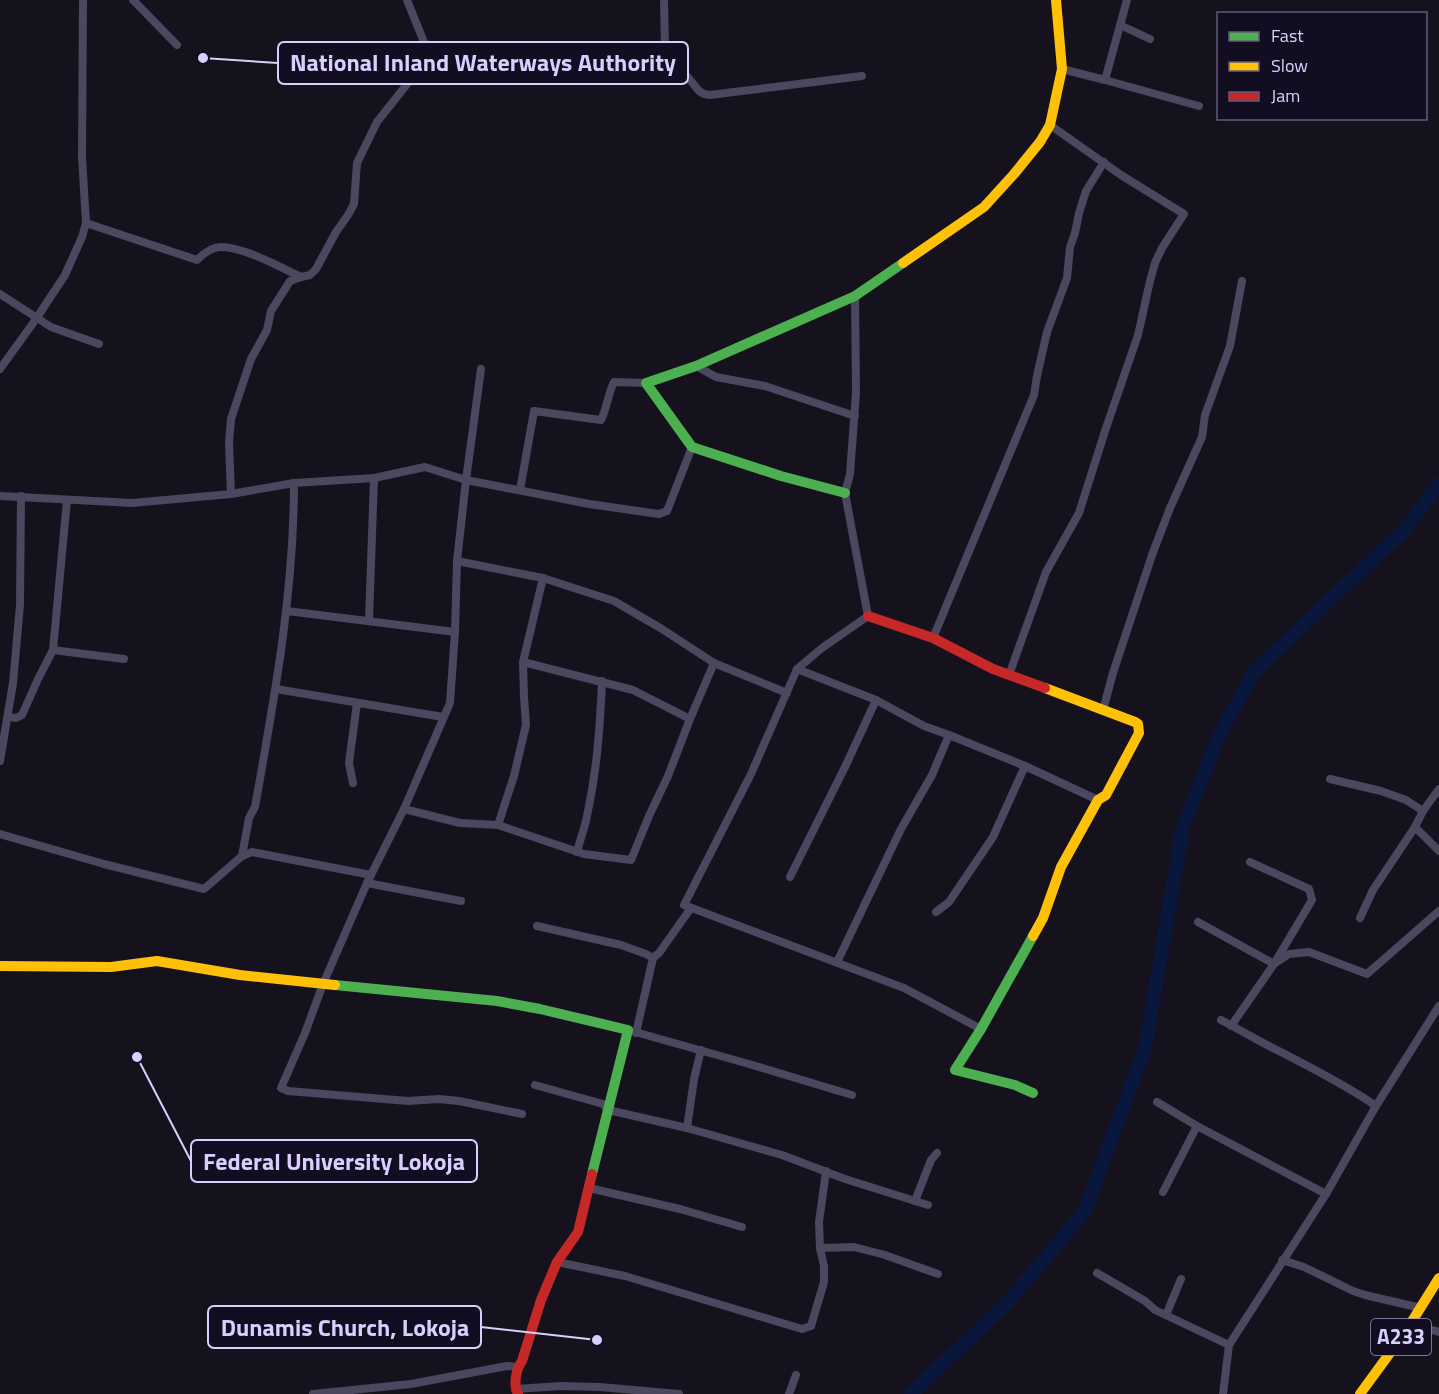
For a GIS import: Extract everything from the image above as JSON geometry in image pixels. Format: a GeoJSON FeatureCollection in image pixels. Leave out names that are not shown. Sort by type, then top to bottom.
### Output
{"type":"FeatureCollection","features":[{"type":"Feature","properties":{"kind":"main road"},"geometry":{"type":"LineString","coordinates":[[845,493],[781,476],[692,447],[645,383],[696,366],[855,296],[984,207],[1021,166],[1050,125],[1062,69],[1056,0]]}},
{"type":"Feature","properties":{"kind":"main road"},"geometry":{"type":"LineString","coordinates":[[868,616],[933,638],[993,669],[1138,724],[1138,733],[1106,795],[1098,800],[1061,867],[1043,918],[981,1029],[955,1070],[1015,1085],[1033,1093]]}},
{"type":"Feature","properties":{"kind":"main road"},"geometry":{"type":"LineString","coordinates":[[0,966],[111,967],[157,961],[240,975],[497,1001],[540,1009],[632,1032],[608,1110],[578,1232],[558,1262],[541,1300],[522,1361],[518,1367],[517,1392]]}},
{"type":"Feature","properties":{"kind":"main road","name":"A233"},"geometry":{"type":"LineString","coordinates":[[1373,1394],[1415,1325],[1421,1308],[1439,1278]]}},
{"type":"Feature","properties":{"kind":"main road","name":"A233"},"geometry":{"type":"LineString","coordinates":[[1360,1394],[1439,1296]]}},
{"type":"Feature","properties":{"kind":"street"},"geometry":{"type":"LineString","coordinates":[[0,369],[64,275],[86,223],[81,157],[82,0]]}},
{"type":"Feature","properties":{"kind":"street"},"geometry":{"type":"LineString","coordinates":[[133,0],[177,45]]}},
{"type":"Feature","properties":{"kind":"street"},"geometry":{"type":"LineString","coordinates":[[231,495],[229,443],[231,419],[251,359],[267,330],[271,311],[290,281],[310,275],[316,269],[354,204],[357,163],[377,122],[419,69],[432,62],[407,0]]}},
{"type":"Feature","properties":{"kind":"street"},"geometry":{"type":"LineString","coordinates":[[664,0],[665,49],[699,91],[704,94],[862,76]]}},
{"type":"Feature","properties":{"kind":"street"},"geometry":{"type":"LineString","coordinates":[[1105,80],[1127,0]]}},
{"type":"Feature","properties":{"kind":"street"},"geometry":{"type":"LineString","coordinates":[[1120,25],[1150,39]]}},
{"type":"Feature","properties":{"kind":"street"},"geometry":{"type":"LineString","coordinates":[[1062,69],[1199,106]]}},
{"type":"Feature","properties":{"kind":"street"},"geometry":{"type":"LineString","coordinates":[[1009,675],[1046,572],[1079,513],[1138,335],[1155,263],[1184,214],[1121,176],[1050,125]]}},
{"type":"Feature","properties":{"kind":"street"},"geometry":{"type":"LineString","coordinates":[[933,638],[1034,395],[1047,332],[1067,278],[1070,247],[1079,213],[1086,191],[1104,162]]}},
{"type":"Feature","properties":{"kind":"street"},"geometry":{"type":"LineString","coordinates":[[86,223],[197,260],[204,253],[220,247],[250,254],[301,276]]}},
{"type":"Feature","properties":{"kind":"street"},"geometry":{"type":"LineString","coordinates":[[1103,710],[1152,555],[1202,437],[1205,415],[1230,346],[1242,280]]}},
{"type":"Feature","properties":{"kind":"street"},"geometry":{"type":"LineString","coordinates":[[0,294],[51,327],[99,344]]}},
{"type":"Feature","properties":{"kind":"street"},"geometry":{"type":"LineString","coordinates":[[855,296],[855,416],[850,474],[845,493],[868,616],[822,648],[797,669],[751,774],[684,905],[904,988],[981,1029]]}},
{"type":"Feature","properties":{"kind":"street"},"geometry":{"type":"LineString","coordinates":[[696,366],[716,377],[765,386],[855,416]]}},
{"type":"Feature","properties":{"kind":"street"},"geometry":{"type":"LineString","coordinates":[[481,369],[465,480],[457,561],[450,703],[404,809],[369,879],[281,1088],[288,1091],[408,1101],[459,1101],[522,1114]]}},
{"type":"Feature","properties":{"kind":"street"},"geometry":{"type":"LineString","coordinates":[[520,490],[534,411],[601,420],[607,407],[609,391],[614,382],[645,383]]}},
{"type":"Feature","properties":{"kind":"street"},"geometry":{"type":"LineString","coordinates":[[0,496],[132,503],[231,495],[294,483],[374,478],[424,467],[465,480],[589,504],[659,514],[668,511],[692,447]]}},
{"type":"Feature","properties":{"kind":"street"},"geometry":{"type":"LineString","coordinates":[[369,620],[374,478]]}},
{"type":"Feature","properties":{"kind":"street"},"geometry":{"type":"LineString","coordinates":[[242,856],[249,818],[255,807],[287,611],[294,524],[294,483]]}},
{"type":"Feature","properties":{"kind":"street"},"geometry":{"type":"LineString","coordinates":[[0,761],[13,683],[20,605],[21,496]]}},
{"type":"Feature","properties":{"kind":"street"},"geometry":{"type":"LineString","coordinates":[[8,717],[16,718],[22,715],[53,650],[67,500]]}},
{"type":"Feature","properties":{"kind":"street"},"geometry":{"type":"LineString","coordinates":[[457,561],[543,578],[614,601],[714,663],[787,693]]}},
{"type":"Feature","properties":{"kind":"street"},"geometry":{"type":"LineString","coordinates":[[498,825],[514,776],[526,725],[524,662],[543,578]]}},
{"type":"Feature","properties":{"kind":"street"},"geometry":{"type":"LineString","coordinates":[[287,611],[455,632]]}},
{"type":"Feature","properties":{"kind":"street"},"geometry":{"type":"LineString","coordinates":[[53,650],[124,659]]}},
{"type":"Feature","properties":{"kind":"street"},"geometry":{"type":"LineString","coordinates":[[524,662],[633,690],[690,719]]}},
{"type":"Feature","properties":{"kind":"street"},"geometry":{"type":"LineString","coordinates":[[404,809],[460,823],[498,825],[584,854],[631,860],[714,663]]}},
{"type":"Feature","properties":{"kind":"street"},"geometry":{"type":"LineString","coordinates":[[797,669],[876,700],[924,726],[1025,766],[1098,800]]}},
{"type":"Feature","properties":{"kind":"street"},"geometry":{"type":"LineString","coordinates":[[577,852],[587,820],[594,782],[599,743],[602,681]]}},
{"type":"Feature","properties":{"kind":"street"},"geometry":{"type":"LineString","coordinates":[[276,689],[443,717]]}},
{"type":"Feature","properties":{"kind":"street"},"geometry":{"type":"LineString","coordinates":[[790,877],[876,700]]}},
{"type":"Feature","properties":{"kind":"street"},"geometry":{"type":"LineString","coordinates":[[353,783],[349,763],[357,703]]}},
{"type":"Feature","properties":{"kind":"street"},"geometry":{"type":"LineString","coordinates":[[837,963],[902,829],[932,775],[949,735]]}},
{"type":"Feature","properties":{"kind":"street"},"geometry":{"type":"LineString","coordinates":[[936,912],[949,902],[993,837],[1025,766]]}},
{"type":"Feature","properties":{"kind":"street"},"geometry":{"type":"LineString","coordinates":[[1330,778],[1381,791],[1406,800],[1423,810]]}},
{"type":"Feature","properties":{"kind":"street"},"geometry":{"type":"LineString","coordinates":[[1359,918],[1373,890],[1415,827],[1423,810],[1439,789]]}},
{"type":"Feature","properties":{"kind":"street"},"geometry":{"type":"LineString","coordinates":[[1415,827],[1439,850]]}},
{"type":"Feature","properties":{"kind":"street"},"geometry":{"type":"LineString","coordinates":[[0,834],[204,889],[242,856],[252,852],[461,902]]}},
{"type":"Feature","properties":{"kind":"street"},"geometry":{"type":"LineString","coordinates":[[1231,1026],[1274,964],[1312,900],[1309,889],[1250,862]]}},
{"type":"Feature","properties":{"kind":"street"},"geometry":{"type":"LineString","coordinates":[[691,908],[653,958],[632,1032],[852,1095]]}},
{"type":"Feature","properties":{"kind":"street"},"geometry":{"type":"LineString","coordinates":[[1274,964],[1289,954],[1309,952],[1368,974],[1439,910]]}},
{"type":"Feature","properties":{"kind":"street"},"geometry":{"type":"LineString","coordinates":[[1198,922],[1274,964]]}},
{"type":"Feature","properties":{"kind":"street"},"geometry":{"type":"LineString","coordinates":[[537,926],[621,945],[653,958]]}},
{"type":"Feature","properties":{"kind":"street"},"geometry":{"type":"LineString","coordinates":[[1223,1394],[1229,1345],[1326,1194],[1376,1106],[1439,1006]]}},
{"type":"Feature","properties":{"kind":"street"},"geometry":{"type":"LineString","coordinates":[[1221,1020],[1322,1072],[1376,1106]]}},
{"type":"Feature","properties":{"kind":"street"},"geometry":{"type":"LineString","coordinates":[[687,1128],[701,1050]]}},
{"type":"Feature","properties":{"kind":"street"},"geometry":{"type":"LineString","coordinates":[[535,1085],[603,1104],[608,1110],[687,1128],[782,1155],[845,1179],[928,1205]]}},
{"type":"Feature","properties":{"kind":"street"},"geometry":{"type":"LineString","coordinates":[[1157,1102],[1197,1126],[1326,1194]]}},
{"type":"Feature","properties":{"kind":"street"},"geometry":{"type":"LineString","coordinates":[[1163,1192],[1197,1126]]}},
{"type":"Feature","properties":{"kind":"street"},"geometry":{"type":"LineString","coordinates":[[915,1201],[931,1160],[937,1153]]}},
{"type":"Feature","properties":{"kind":"street"},"geometry":{"type":"LineString","coordinates":[[558,1262],[625,1276],[802,1329],[811,1326],[824,1282],[819,1214],[826,1171]]}},
{"type":"Feature","properties":{"kind":"street"},"geometry":{"type":"LineString","coordinates":[[589,1188],[680,1209],[742,1227]]}},
{"type":"Feature","properties":{"kind":"street"},"geometry":{"type":"LineString","coordinates":[[820,1248],[854,1247],[885,1255],[938,1274]]}},
{"type":"Feature","properties":{"kind":"street"},"geometry":{"type":"LineString","coordinates":[[1282,1260],[1304,1267],[1365,1295],[1421,1308]]}},
{"type":"Feature","properties":{"kind":"street"},"geometry":{"type":"LineString","coordinates":[[1097,1273],[1145,1301],[1155,1310],[1229,1345]]}},
{"type":"Feature","properties":{"kind":"street"},"geometry":{"type":"LineString","coordinates":[[1167,1315],[1180,1279]]}},
{"type":"Feature","properties":{"kind":"street"},"geometry":{"type":"LineString","coordinates":[[1415,1325],[1439,1332]]}},
{"type":"Feature","properties":{"kind":"street"},"geometry":{"type":"LineString","coordinates":[[313,1394],[411,1384],[507,1366],[518,1367]]}},
{"type":"Feature","properties":{"kind":"street"},"geometry":{"type":"LineString","coordinates":[[789,1394],[796,1375]]}},
{"type":"Feature","properties":{"kind":"street"},"geometry":{"type":"LineString","coordinates":[[517,1392],[561,1386],[679,1394]]}},
{"type":"Feature","properties":{"kind":"waterway"},"geometry":{"type":"LineString","coordinates":[[911,1394],[1009,1301],[1085,1211],[1145,1048],[1183,827],[1218,738],[1254,672],[1406,528],[1439,484]]}},
{"type":"Feature","properties":{"kind":"traffic: fast"},"geometry":{"type":"LineString","coordinates":[[845,493],[781,476],[692,447],[646,383],[696,366],[855,296],[903,263]]}},
{"type":"Feature","properties":{"kind":"traffic: fast"},"geometry":{"type":"LineString","coordinates":[[1033,936],[981,1029],[955,1070],[1015,1085],[1033,1093]]}},
{"type":"Feature","properties":{"kind":"traffic: fast"},"geometry":{"type":"LineString","coordinates":[[335,985],[497,1001],[628,1030],[592,1174]]}},
{"type":"Feature","properties":{"kind":"traffic: slow"},"geometry":{"type":"LineString","coordinates":[[903,263],[984,207],[1040,142],[1050,125],[1062,69],[1056,0]]}},
{"type":"Feature","properties":{"kind":"traffic: slow"},"geometry":{"type":"LineString","coordinates":[[1033,936],[1043,918],[1061,867],[1098,800],[1106,795],[1139,733],[1138,724],[1135,722],[1045,688]]}},
{"type":"Feature","properties":{"kind":"traffic: slow"},"geometry":{"type":"LineString","coordinates":[[0,966],[111,967],[157,961],[240,975],[335,985]]}},
{"type":"Feature","properties":{"kind":"traffic: slow"},"geometry":{"type":"LineString","coordinates":[[1360,1394],[1406,1331],[1439,1278]]}},
{"type":"Feature","properties":{"kind":"traffic: jam"},"geometry":{"type":"LineString","coordinates":[[868,616],[933,638],[993,669],[1045,688]]}},
{"type":"Feature","properties":{"kind":"traffic: jam"},"geometry":{"type":"LineString","coordinates":[[518,1394],[515,1382],[517,1373],[541,1300],[557,1262],[578,1232],[592,1174]]}},
{"type":"Feature","properties":{"kind":"place","name":"National Inland Waterways Authority"},"geometry":{"type":"Point","coordinates":[203,58]}},
{"type":"Feature","properties":{"kind":"place","name":"Federal University Lokoja"},"geometry":{"type":"Point","coordinates":[137,1057]}},
{"type":"Feature","properties":{"kind":"place","name":"Dunamis Church, Lokoja"},"geometry":{"type":"Point","coordinates":[597,1340]}}]}
